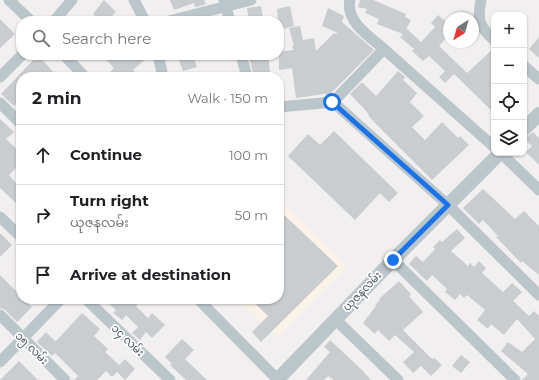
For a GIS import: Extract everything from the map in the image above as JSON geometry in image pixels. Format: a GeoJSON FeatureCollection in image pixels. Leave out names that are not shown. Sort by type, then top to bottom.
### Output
{"type":"FeatureCollection","features":[{"type":"Feature","properties":{"kind":"street"},"geometry":{"type":"LineString","coordinates":[[9,0],[25,16]]}},
{"type":"Feature","properties":{"kind":"street"},"geometry":{"type":"LineString","coordinates":[[58,16],[72,0]]}},
{"type":"Feature","properties":{"kind":"street"},"geometry":{"type":"LineString","coordinates":[[134,0],[142,16]]}},
{"type":"Feature","properties":{"kind":"street"},"geometry":{"type":"LineString","coordinates":[[185,16],[225,3],[251,0]]}},
{"type":"Feature","properties":{"kind":"street"},"geometry":{"type":"LineString","coordinates":[[350,0],[350,12],[358,26],[491,144]]}},
{"type":"Feature","properties":{"kind":"street"},"geometry":{"type":"LineString","coordinates":[[481,0],[479,11],[481,26],[491,37]]}},
{"type":"Feature","properties":{"kind":"street"},"geometry":{"type":"LineString","coordinates":[[225,3],[229,16]]}},
{"type":"Feature","properties":{"kind":"street"},"geometry":{"type":"LineString","coordinates":[[284,107],[332,102],[384,49]]}},
{"type":"Feature","properties":{"kind":"street"},"geometry":{"type":"LineString","coordinates":[[0,77],[17,60]]}},
{"type":"Feature","properties":{"kind":"street"},"geometry":{"type":"LineString","coordinates":[[69,60],[80,72]]}},
{"type":"Feature","properties":{"kind":"street"},"geometry":{"type":"LineString","coordinates":[[159,60],[162,72]]}},
{"type":"Feature","properties":{"kind":"street"},"geometry":{"type":"LineString","coordinates":[[242,60],[246,72]]}},
{"type":"Feature","properties":{"kind":"street"},"geometry":{"type":"LineString","coordinates":[[527,69],[539,79]]}},
{"type":"Feature","properties":{"kind":"street"},"geometry":{"type":"LineString","coordinates":[[332,102],[448,205],[539,294]]}},
{"type":"Feature","properties":{"kind":"street"},"geometry":{"type":"LineString","coordinates":[[0,103],[16,119]]}},
{"type":"Feature","properties":{"kind":"street"},"geometry":{"type":"LineString","coordinates":[[527,126],[539,114]]}},
{"type":"Feature","properties":{"kind":"street","name":"ယုဇနလမ်း"},"geometry":{"type":"LineString","coordinates":[[277,380],[393,260],[497,156]]}},
{"type":"Feature","properties":{"kind":"street"},"geometry":{"type":"LineString","coordinates":[[503,156],[539,190]]}},
{"type":"Feature","properties":{"kind":"street"},"geometry":{"type":"LineString","coordinates":[[0,217],[16,232]]}},
{"type":"Feature","properties":{"kind":"street"},"geometry":{"type":"LineString","coordinates":[[393,260],[515,380]]}},
{"type":"Feature","properties":{"kind":"street"},"geometry":{"type":"LineString","coordinates":[[0,362],[56,304]]}},
{"type":"Feature","properties":{"kind":"street","name":"၁၄ လမ်း"},"geometry":{"type":"LineString","coordinates":[[91,304],[170,380]]}},
{"type":"Feature","properties":{"kind":"street"},"geometry":{"type":"LineString","coordinates":[[203,304],[277,380]]}},
{"type":"Feature","properties":{"kind":"street","name":"၁၅ လမ်း"},"geometry":{"type":"LineString","coordinates":[[0,315],[65,380]]}},
{"type":"Feature","properties":{"kind":"street"},"geometry":{"type":"LineString","coordinates":[[335,320],[398,380]]}},
{"type":"Feature","properties":{"kind":"shaded area"},"geometry":{"type":"Polygon","coordinates":[[[284,204],[347,267],[277,337],[243,304],[284,304],[284,204]]]}},
{"type":"Feature","properties":{"kind":"building"},"geometry":{"type":"Polygon","coordinates":[[[104,0],[116,12],[112,16],[95,16],[93,14],[104,0]]]}},
{"type":"Feature","properties":{"kind":"building"},"geometry":{"type":"Polygon","coordinates":[[[170,0],[204,0],[206,4],[195,7],[194,3],[174,10],[170,0]]]}},
{"type":"Feature","properties":{"kind":"building"},"geometry":{"type":"Polygon","coordinates":[[[360,0],[373,0],[406,14],[405,17],[411,20],[405,32],[407,29],[421,42],[435,27],[431,23],[438,15],[443,19],[443,42],[439,46],[467,73],[491,51],[491,110],[454,74],[445,83],[439,77],[445,71],[429,56],[423,61],[412,51],[414,49],[400,37],[403,34],[377,24],[379,19],[365,13],[367,9],[358,7],[360,0]]]}},
{"type":"Feature","properties":{"kind":"building"},"geometry":{"type":"Polygon","coordinates":[[[261,6],[263,16],[248,16],[247,8],[261,6]]]}},
{"type":"Feature","properties":{"kind":"building"},"geometry":{"type":"Polygon","coordinates":[[[290,6],[294,26],[284,29],[284,16],[278,16],[277,9],[290,6]]]}},
{"type":"Feature","properties":{"kind":"building"},"geometry":{"type":"Polygon","coordinates":[[[328,8],[344,16],[342,22],[374,50],[329,95],[324,94],[296,98],[292,68],[279,70],[279,60],[284,60],[284,51],[293,50],[292,46],[294,46],[289,28],[300,26],[303,40],[314,38],[316,51],[333,34],[338,33],[322,26],[328,8]]]}},
{"type":"Feature","properties":{"kind":"building"},"geometry":{"type":"Polygon","coordinates":[[[0,19],[15,34],[0,48],[0,19]]]}},
{"type":"Feature","properties":{"kind":"building"},"geometry":{"type":"Polygon","coordinates":[[[539,37],[539,58],[529,49],[539,37]]]}},
{"type":"Feature","properties":{"kind":"building"},"geometry":{"type":"Polygon","coordinates":[[[33,60],[43,60],[53,72],[22,72],[33,60]]]}},
{"type":"Feature","properties":{"kind":"building"},"geometry":{"type":"Polygon","coordinates":[[[107,60],[144,60],[133,70],[135,72],[110,72],[114,68],[107,60]]]}},
{"type":"Feature","properties":{"kind":"building"},"geometry":{"type":"Polygon","coordinates":[[[179,60],[194,60],[197,67],[183,71],[179,60]]]}},
{"type":"Feature","properties":{"kind":"building"},"geometry":{"type":"Polygon","coordinates":[[[250,60],[269,60],[270,72],[253,72],[250,60]]]}},
{"type":"Feature","properties":{"kind":"building"},"geometry":{"type":"Polygon","coordinates":[[[398,71],[405,77],[403,80],[417,93],[410,102],[424,116],[412,127],[425,140],[442,122],[458,138],[460,136],[469,145],[432,180],[375,123],[368,115],[369,114],[350,94],[362,82],[376,96],[398,71]]]}},
{"type":"Feature","properties":{"kind":"building"},"geometry":{"type":"Polygon","coordinates":[[[16,78],[16,104],[14,106],[1,94],[16,78]]]}},
{"type":"Feature","properties":{"kind":"building"},"geometry":{"type":"Polygon","coordinates":[[[0,119],[14,132],[6,139],[16,148],[16,168],[9,175],[16,183],[16,203],[0,188],[0,119]]]}},
{"type":"Feature","properties":{"kind":"building"},"geometry":{"type":"Polygon","coordinates":[[[334,131],[398,193],[389,202],[380,193],[355,220],[288,156],[308,134],[320,145],[334,131]]]}},
{"type":"Feature","properties":{"kind":"building"},"geometry":{"type":"Polygon","coordinates":[[[533,132],[539,138],[539,165],[527,153],[532,146],[527,142],[527,137],[533,132]]]}},
{"type":"Feature","properties":{"kind":"building"},"geometry":{"type":"Polygon","coordinates":[[[483,189],[515,219],[524,211],[539,226],[539,275],[522,261],[521,263],[496,237],[498,236],[483,220],[479,224],[463,208],[483,189]]]}},
{"type":"Feature","properties":{"kind":"building"},"geometry":{"type":"Polygon","coordinates":[[[284,215],[338,266],[261,342],[252,332],[268,316],[255,304],[284,304],[284,215]]]}},
{"type":"Feature","properties":{"kind":"building"},"geometry":{"type":"Polygon","coordinates":[[[457,229],[465,238],[451,251],[468,266],[470,263],[474,267],[479,261],[486,268],[482,273],[503,292],[512,283],[522,292],[513,301],[529,316],[534,311],[539,316],[539,380],[522,380],[528,374],[501,351],[508,342],[522,352],[535,339],[517,319],[504,335],[491,324],[488,329],[477,320],[485,310],[467,295],[464,298],[460,294],[455,300],[445,292],[447,289],[432,275],[427,281],[409,264],[416,256],[423,262],[435,249],[433,247],[440,240],[442,242],[457,229]]]}},
{"type":"Feature","properties":{"kind":"building"},"geometry":{"type":"Polygon","coordinates":[[[0,233],[12,245],[0,257],[0,233]]]}},
{"type":"Feature","properties":{"kind":"building"},"geometry":{"type":"Polygon","coordinates":[[[0,275],[16,291],[16,304],[29,304],[32,307],[17,322],[5,310],[0,308],[0,275]]]}},
{"type":"Feature","properties":{"kind":"building"},"geometry":{"type":"Polygon","coordinates":[[[399,281],[411,294],[409,296],[423,312],[403,330],[432,359],[434,358],[442,365],[431,376],[421,366],[413,373],[403,362],[414,352],[395,335],[389,341],[378,330],[375,334],[363,323],[380,300],[379,299],[399,281]]]}},
{"type":"Feature","properties":{"kind":"building"},"geometry":{"type":"Polygon","coordinates":[[[109,304],[138,304],[136,306],[148,318],[152,313],[165,325],[152,338],[146,332],[140,340],[132,333],[138,327],[126,315],[122,320],[113,313],[116,310],[109,304]]]}},
{"type":"Feature","properties":{"kind":"building"},"geometry":{"type":"Polygon","coordinates":[[[82,313],[100,329],[94,336],[108,349],[105,352],[119,365],[125,359],[135,369],[125,380],[117,372],[112,377],[106,371],[97,380],[74,380],[78,376],[55,353],[52,356],[37,342],[46,332],[55,341],[57,340],[82,313]]]}},
{"type":"Feature","properties":{"kind":"building"},"geometry":{"type":"Polygon","coordinates":[[[182,339],[194,350],[185,359],[207,380],[186,380],[170,365],[172,364],[165,357],[182,339]]]}},
{"type":"Feature","properties":{"kind":"building"},"geometry":{"type":"Polygon","coordinates":[[[330,340],[371,380],[334,380],[328,376],[324,380],[306,380],[330,352],[324,347],[330,340]]]}},
{"type":"Feature","properties":{"kind":"building"},"geometry":{"type":"Polygon","coordinates":[[[461,355],[470,362],[461,373],[452,366],[461,355]]]}},
{"type":"Feature","properties":{"kind":"building"},"geometry":{"type":"Polygon","coordinates":[[[19,361],[38,380],[0,380],[19,361]]]}},
{"type":"Feature","properties":{"kind":"route"},"geometry":{"type":"LineString","coordinates":[[332,102],[448,205],[393,260]]}}]}
